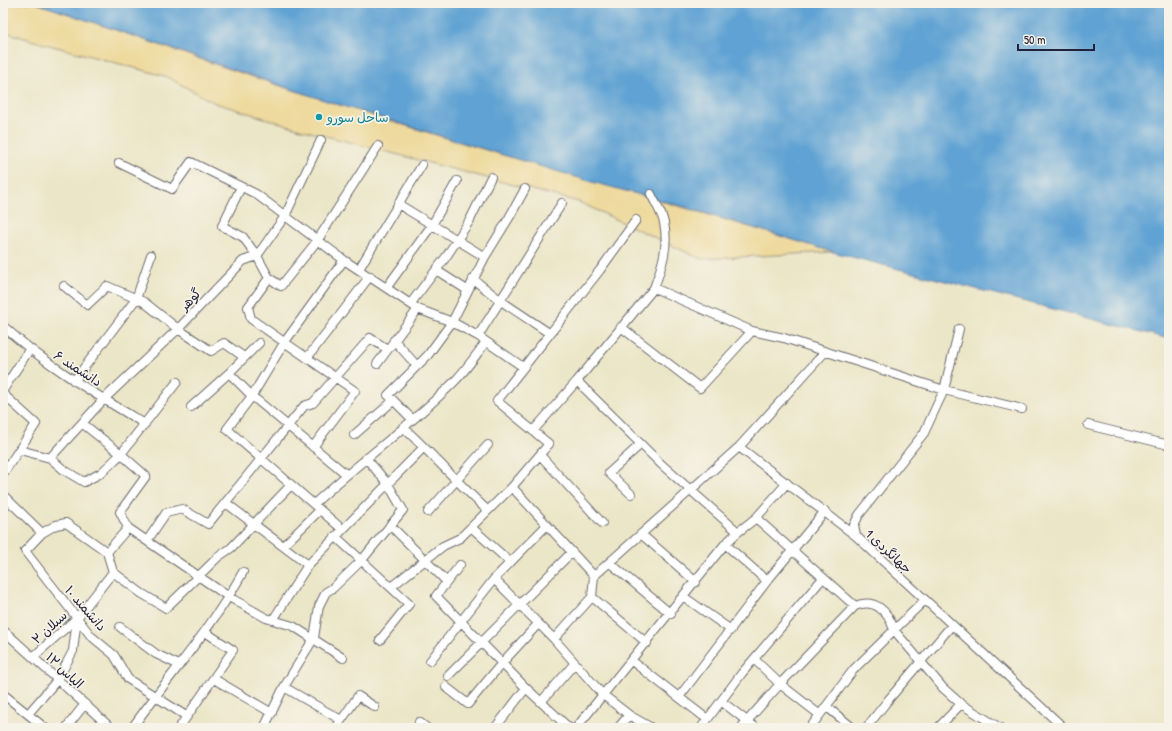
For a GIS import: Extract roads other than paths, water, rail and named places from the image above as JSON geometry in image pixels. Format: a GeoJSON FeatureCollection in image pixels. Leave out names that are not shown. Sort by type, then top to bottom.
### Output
{"type":"FeatureCollection","features":[{"type":"Feature","properties":{"kind":"street","name":"گوهر"},"geometry":{"type":"LineString","coordinates":[[50,458],[104,399],[178,330],[243,261],[257,256],[285,216],[321,140]]}},
{"type":"Feature","properties":{"kind":"street"},"geometry":{"type":"LineString","coordinates":[[241,187],[222,226],[243,237],[257,256],[269,278],[281,286],[317,241],[378,146]]}},
{"type":"Feature","properties":{"kind":"street"},"geometry":{"type":"LineString","coordinates":[[120,163],[172,189],[191,162],[256,194],[317,241],[387,288],[418,308],[452,322],[478,336],[523,367]]}},
{"type":"Feature","properties":{"kind":"street"},"geometry":{"type":"LineString","coordinates":[[359,269],[422,165]]}},
{"type":"Feature","properties":{"kind":"street"},"geometry":{"type":"LineString","coordinates":[[411,303],[436,270],[470,220],[492,177]]}},
{"type":"Feature","properties":{"kind":"street"},"geometry":{"type":"LineString","coordinates":[[387,288],[432,225],[457,181]]}},
{"type":"Feature","properties":{"kind":"street"},"geometry":{"type":"LineString","coordinates":[[412,419],[388,395],[428,355],[452,322],[473,278],[525,189]]}},
{"type":"Feature","properties":{"kind":"street"},"geometry":{"type":"LineString","coordinates":[[533,431],[577,381],[654,288],[667,247],[664,222],[651,194]]}},
{"type":"Feature","properties":{"kind":"street"},"geometry":{"type":"LineString","coordinates":[[478,336],[562,203]]}},
{"type":"Feature","properties":{"kind":"street"},"geometry":{"type":"LineString","coordinates":[[398,204],[485,257]]}},
{"type":"Feature","properties":{"kind":"street"},"geometry":{"type":"LineString","coordinates":[[391,587],[424,560],[452,541],[460,538],[512,487],[549,444],[497,401],[600,270],[636,220]]}},
{"type":"Feature","properties":{"kind":"street"},"geometry":{"type":"LineString","coordinates":[[74,380],[136,299],[151,255]]}},
{"type":"Feature","properties":{"kind":"street"},"geometry":{"type":"LineString","coordinates":[[342,529],[227,429],[252,396],[284,343],[344,260]]}},
{"type":"Feature","properties":{"kind":"street"},"geometry":{"type":"LineString","coordinates":[[436,270],[467,290]]}},
{"type":"Feature","properties":{"kind":"street"},"geometry":{"type":"LineString","coordinates":[[307,358],[370,276]]}},
{"type":"Feature","properties":{"kind":"street"},"geometry":{"type":"LineString","coordinates":[[269,278],[248,307],[251,319],[355,391],[313,447]]}},
{"type":"Feature","properties":{"kind":"street"},"geometry":{"type":"LineString","coordinates":[[473,278],[501,301],[549,333]]}},
{"type":"Feature","properties":{"kind":"street"},"geometry":{"type":"LineString","coordinates":[[64,286],[87,305],[107,286],[144,302],[178,330],[211,350],[224,343],[244,357]]}},
{"type":"Feature","properties":{"kind":"street"},"geometry":{"type":"LineString","coordinates":[[654,288],[752,331],[784,338],[944,390],[1022,409]]}},
{"type":"Feature","properties":{"kind":"street"},"geometry":{"type":"LineString","coordinates":[[377,364],[418,308]]}},
{"type":"Feature","properties":{"kind":"street","name":"دانشمند ۶"},"geometry":{"type":"LineString","coordinates":[[3,326],[29,350],[145,424]]}},
{"type":"Feature","properties":{"kind":"street"},"geometry":{"type":"LineString","coordinates":[[621,327],[700,388],[752,331]]}},
{"type":"Feature","properties":{"kind":"street","name":"جهانگردی 1"},"geometry":{"type":"LineString","coordinates":[[960,328],[944,390],[924,433],[859,514],[854,525],[856,536],[1064,728]]}},
{"type":"Feature","properties":{"kind":"street"},"geometry":{"type":"LineString","coordinates":[[147,541],[166,513],[182,509],[208,524],[304,406],[313,403],[336,379],[370,338],[387,350]]}},
{"type":"Feature","properties":{"kind":"street"},"geometry":{"type":"LineString","coordinates":[[394,340],[417,366]]}},
{"type":"Feature","properties":{"kind":"street"},"geometry":{"type":"LineString","coordinates":[[283,546],[346,474],[403,427],[455,380],[486,342]]}},
{"type":"Feature","properties":{"kind":"street"},"geometry":{"type":"LineString","coordinates":[[191,406],[229,373],[259,343]]}},
{"type":"Feature","properties":{"kind":"street"},"geometry":{"type":"LineString","coordinates":[[3,390],[29,350]]}},
{"type":"Feature","properties":{"kind":"street"},"geometry":{"type":"LineString","coordinates":[[554,639],[592,597],[594,576],[739,447],[825,352]]}},
{"type":"Feature","properties":{"kind":"street"},"geometry":{"type":"LineString","coordinates":[[229,373],[252,396],[346,474]]}},
{"type":"Feature","properties":{"kind":"street"},"geometry":{"type":"LineString","coordinates":[[577,381],[641,444],[738,532]]}},
{"type":"Feature","properties":{"kind":"street"},"geometry":{"type":"LineString","coordinates":[[20,450],[50,458],[64,470],[84,482],[101,473],[121,454],[177,382]]}},
{"type":"Feature","properties":{"kind":"street"},"geometry":{"type":"LineString","coordinates":[[3,394],[36,424],[3,474]]}},
{"type":"Feature","properties":{"kind":"street"},"geometry":{"type":"LineString","coordinates":[[354,435],[393,401]]}},
{"type":"Feature","properties":{"kind":"street"},"geometry":{"type":"LineString","coordinates":[[82,424],[121,454],[146,476],[120,512],[128,528],[198,578],[229,597],[266,618],[293,626],[314,638],[343,658]]}},
{"type":"Feature","properties":{"kind":"street"},"geometry":{"type":"LineString","coordinates":[[1088,425],[1169,445]]}},
{"type":"Feature","properties":{"kind":"street"},"geometry":{"type":"LineString","coordinates":[[403,427],[487,510]]}},
{"type":"Feature","properties":{"kind":"street"},"geometry":{"type":"LineString","coordinates":[[631,494],[610,473],[641,444]]}},
{"type":"Feature","properties":{"kind":"street"},"geometry":{"type":"LineString","coordinates":[[428,512],[488,445]]}},
{"type":"Feature","properties":{"kind":"street"},"geometry":{"type":"LineString","coordinates":[[273,620],[308,565],[424,447]]}},
{"type":"Feature","properties":{"kind":"street"},"geometry":{"type":"LineString","coordinates":[[739,447],[856,536]]}},
{"type":"Feature","properties":{"kind":"street"},"geometry":{"type":"LineString","coordinates":[[540,455],[602,523]]}},
{"type":"Feature","properties":{"kind":"street"},"geometry":{"type":"LineString","coordinates":[[265,727],[284,687],[314,638],[319,606],[326,592],[333,588],[362,560],[403,510],[388,484],[366,458]]}},
{"type":"Feature","properties":{"kind":"street"},"geometry":{"type":"LineString","coordinates":[[576,728],[602,694],[671,614],[726,544],[738,532],[756,518],[787,483]]}},
{"type":"Feature","properties":{"kind":"street"},"geometry":{"type":"LineString","coordinates":[[3,495],[42,533],[56,525],[66,524],[107,552],[113,572],[141,593],[166,608],[218,557],[231,548],[291,485]]}},
{"type":"Feature","properties":{"kind":"street"},"geometry":{"type":"LineString","coordinates":[[512,487],[594,576]]}},
{"type":"Feature","properties":{"kind":"street"},"geometry":{"type":"LineString","coordinates":[[226,503],[308,565]]}},
{"type":"Feature","properties":{"kind":"street"},"geometry":{"type":"LineString","coordinates":[[679,697],[731,630],[766,581],[825,511]]}},
{"type":"Feature","properties":{"kind":"street"},"geometry":{"type":"LineString","coordinates":[[756,518],[855,606]]}},
{"type":"Feature","properties":{"kind":"street"},"geometry":{"type":"LineString","coordinates":[[390,525],[447,582]]}},
{"type":"Feature","properties":{"kind":"street"},"geometry":{"type":"LineString","coordinates":[[430,661],[494,579],[547,525]]}},
{"type":"Feature","properties":{"kind":"street"},"geometry":{"type":"LineString","coordinates":[[471,527],[510,562]]}},
{"type":"Feature","properties":{"kind":"street"},"geometry":{"type":"LineString","coordinates":[[107,552],[128,528]]}},
{"type":"Feature","properties":{"kind":"street","name":"دانشمند ۱۰"},"geometry":{"type":"LineString","coordinates":[[42,533],[25,551],[31,561],[91,636],[114,655],[128,679],[186,716]]}},
{"type":"Feature","properties":{"kind":"street"},"geometry":{"type":"LineString","coordinates":[[641,534],[696,582]]}},
{"type":"Feature","properties":{"kind":"street"},"geometry":{"type":"LineString","coordinates":[[335,536],[409,604],[380,640]]}},
{"type":"Feature","properties":{"kind":"street"},"geometry":{"type":"LineString","coordinates":[[726,544],[766,581]]}},
{"type":"Feature","properties":{"kind":"street"},"geometry":{"type":"LineString","coordinates":[[448,676],[572,552]]}},
{"type":"Feature","properties":{"kind":"street"},"geometry":{"type":"LineString","coordinates":[[610,563],[671,614]]}},
{"type":"Feature","properties":{"kind":"street"},"geometry":{"type":"LineString","coordinates":[[460,565],[436,596],[526,688],[569,728]]}},
{"type":"Feature","properties":{"kind":"street","name":"سبلان ۲"},"geometry":{"type":"LineString","coordinates":[[33,657],[77,618],[113,572]]}},
{"type":"Feature","properties":{"kind":"street"},"geometry":{"type":"LineString","coordinates":[[132,728],[154,696],[205,632],[229,597],[243,572]]}},
{"type":"Feature","properties":{"kind":"street"},"geometry":{"type":"LineString","coordinates":[[701,728],[720,701],[754,659],[823,578]]}},
{"type":"Feature","properties":{"kind":"street"},"geometry":{"type":"LineString","coordinates":[[494,579],[554,639],[602,694],[629,715],[652,728]]}},
{"type":"Feature","properties":{"kind":"street"},"geometry":{"type":"LineString","coordinates":[[592,597],[646,643]]}},
{"type":"Feature","properties":{"kind":"street"},"geometry":{"type":"LineString","coordinates":[[684,597],[731,630]]}},
{"type":"Feature","properties":{"kind":"street"},"geometry":{"type":"LineString","coordinates":[[810,728],[854,669],[925,600]]}},
{"type":"Feature","properties":{"kind":"street"},"geometry":{"type":"LineString","coordinates":[[741,728],[780,684],[855,606],[865,602],[874,604],[883,610],[891,620],[894,630],[921,661],[931,676],[961,704],[1000,728]]}},
{"type":"Feature","properties":{"kind":"street"},"geometry":{"type":"LineString","coordinates":[[28,714],[58,679],[73,651],[77,618]]}},
{"type":"Feature","properties":{"kind":"street"},"geometry":{"type":"LineString","coordinates":[[446,687],[468,704],[502,663],[538,624]]}},
{"type":"Feature","properties":{"kind":"street"},"geometry":{"type":"LineString","coordinates":[[866,728],[952,625]]}},
{"type":"Feature","properties":{"kind":"street"},"geometry":{"type":"LineString","coordinates":[[120,627],[156,654],[179,665]]}},
{"type":"Feature","properties":{"kind":"street","name":"الیاس ۱۲"},"geometry":{"type":"LineString","coordinates":[[3,630],[111,728]]}},
{"type":"Feature","properties":{"kind":"street"},"geometry":{"type":"LineString","coordinates":[[179,728],[233,650],[205,632]]}},
{"type":"Feature","properties":{"kind":"street"},"geometry":{"type":"LineString","coordinates":[[754,659],[780,684],[820,715]]}},
{"type":"Feature","properties":{"kind":"street"},"geometry":{"type":"LineString","coordinates":[[632,661],[707,719]]}},
{"type":"Feature","properties":{"kind":"street"},"geometry":{"type":"LineString","coordinates":[[541,702],[575,663]]}},
{"type":"Feature","properties":{"kind":"street"},"geometry":{"type":"LineString","coordinates":[[214,679],[272,713]]}},
{"type":"Feature","properties":{"kind":"street"},"geometry":{"type":"LineString","coordinates":[[284,687],[341,720]]}},
{"type":"Feature","properties":{"kind":"street"},"geometry":{"type":"LineString","coordinates":[[495,728],[526,688]]}},
{"type":"Feature","properties":{"kind":"street"},"geometry":{"type":"LineString","coordinates":[[3,694],[45,728]]}},
{"type":"Feature","properties":{"kind":"street"},"geometry":{"type":"LineString","coordinates":[[336,728],[358,696],[375,708]]}},
{"type":"Feature","properties":{"kind":"street"},"geometry":{"type":"LineString","coordinates":[[720,701],[756,728]]}},
{"type":"Feature","properties":{"kind":"street"},"geometry":{"type":"LineString","coordinates":[[66,728],[85,704]]}},
{"type":"Feature","properties":{"kind":"street"},"geometry":{"type":"LineString","coordinates":[[938,728],[961,704]]}},
{"type":"Feature","properties":{"kind":"street"},"geometry":{"type":"LineString","coordinates":[[827,706],[853,728]]}},
{"type":"Feature","properties":{"kind":"street"},"geometry":{"type":"LineString","coordinates":[[618,728],[629,715]]}},
{"type":"Feature","properties":{"kind":"street"},"geometry":{"type":"LineString","coordinates":[[419,722],[427,728]]}},
{"type":"Feature","properties":{"kind":"water"},"geometry":{"type":"Polygon","coordinates":[[[36,3],[1169,3],[1169,339],[833,252],[682,206],[592,182],[330,102],[36,3]]]}},
{"type":"Feature","properties":{"kind":"place","name":"ساحل سورو"},"geometry":{"type":"Point","coordinates":[319,117]}}]}
